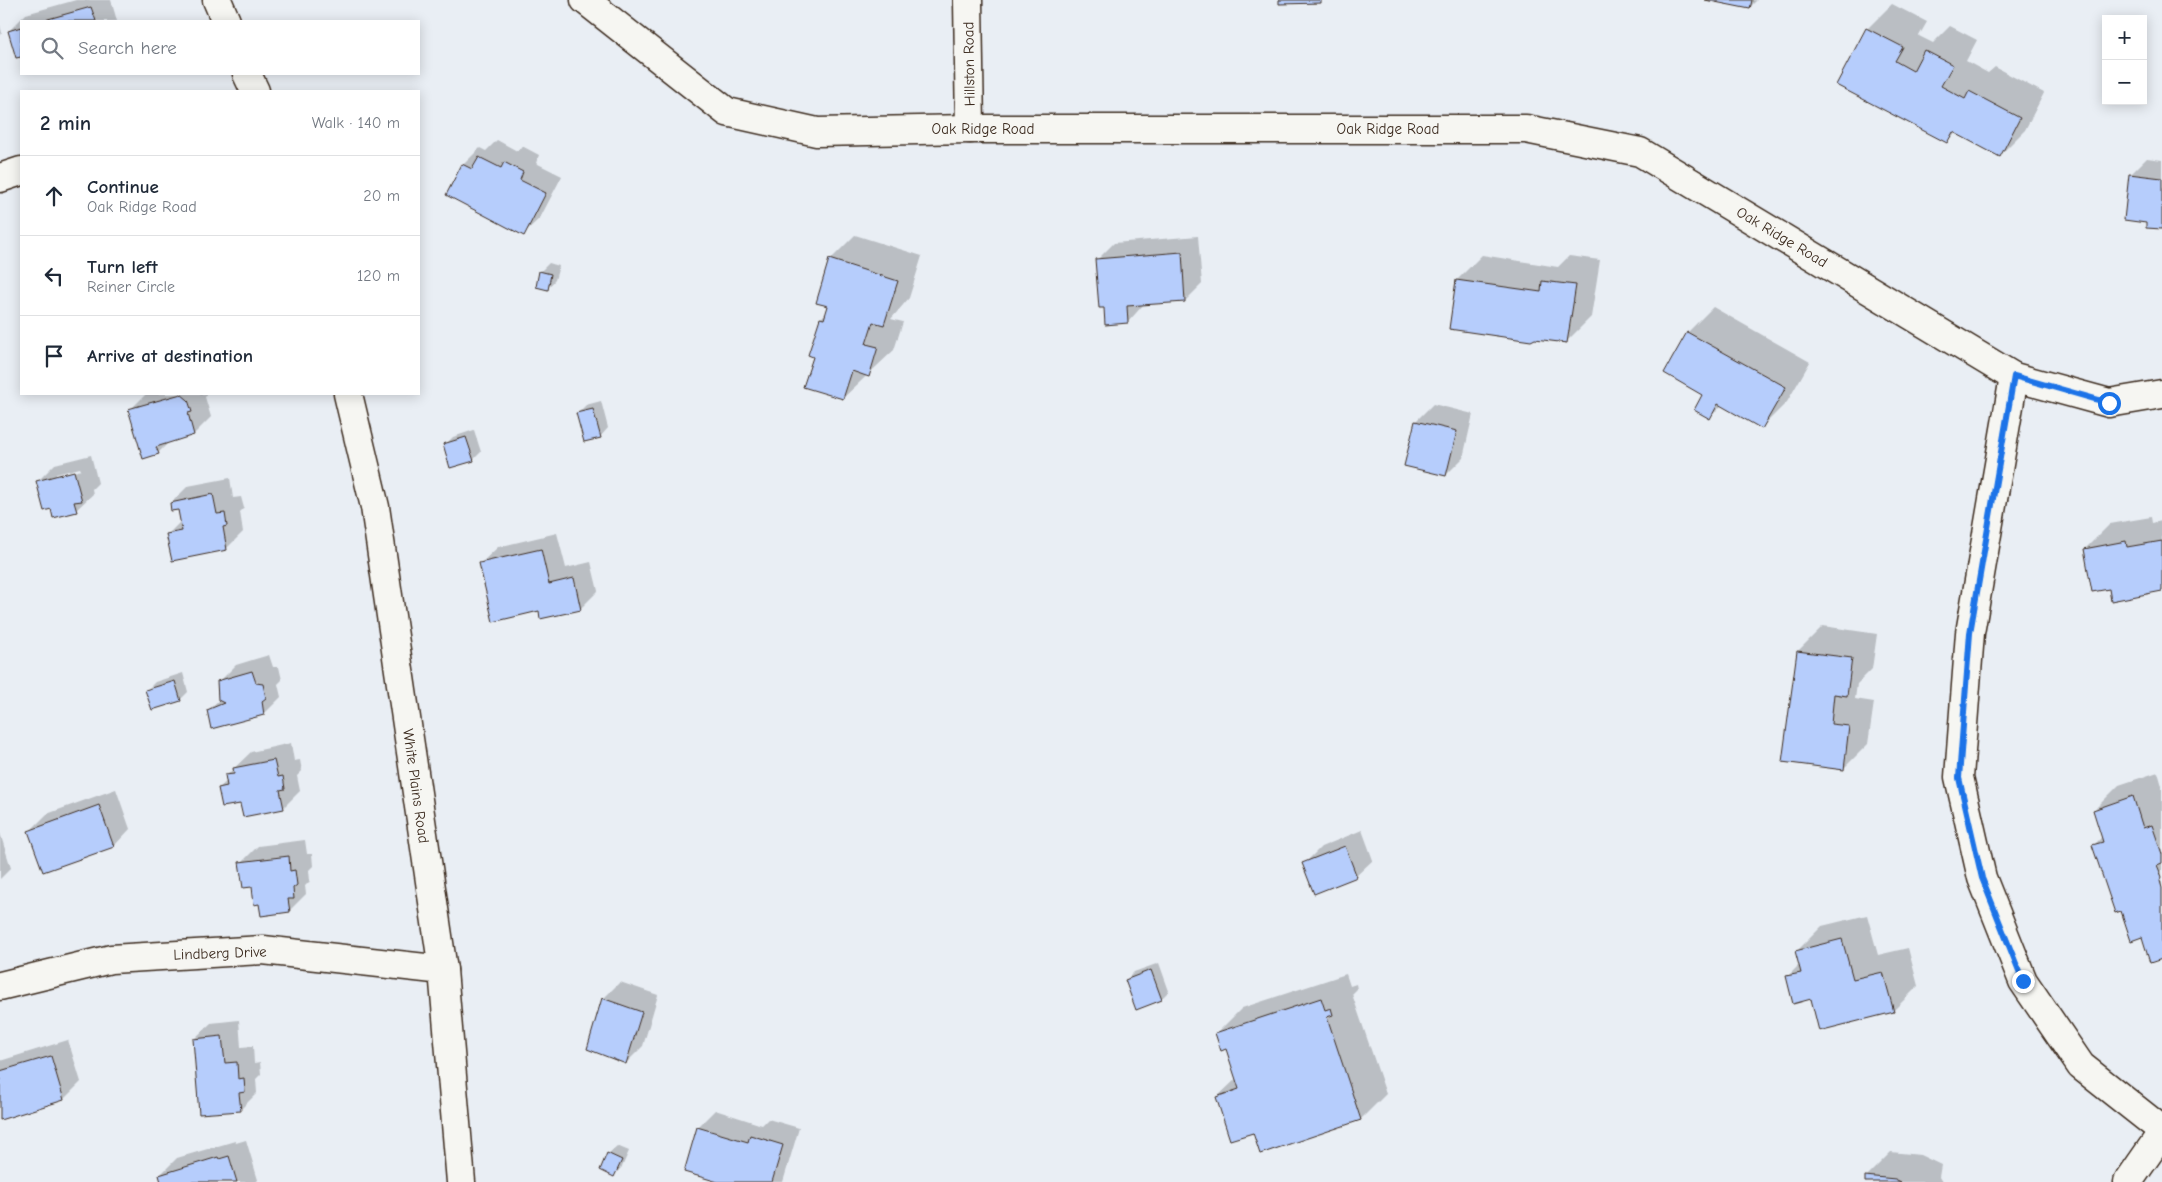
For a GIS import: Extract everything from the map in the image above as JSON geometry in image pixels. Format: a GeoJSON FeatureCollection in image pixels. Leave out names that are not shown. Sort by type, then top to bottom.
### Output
{"type":"FeatureCollection","features":[{"type":"Feature","properties":{"kind":"street"},"geometry":{"type":"LineString","coordinates":[[217,0],[226,20]]}},
{"type":"Feature","properties":{"kind":"street","name":"Oak Ridge Road"},"geometry":{"type":"LineString","coordinates":[[586,0],[727,112],[817,132],[970,129],[1526,129],[1640,152],[2014,376],[2109,403],[2162,394]]}},
{"type":"Feature","properties":{"kind":"street","name":"Hillston Road"},"geometry":{"type":"LineString","coordinates":[[968,0],[970,129]]}},
{"type":"Feature","properties":{"kind":"street"},"geometry":{"type":"LineString","coordinates":[[247,75],[255,90]]}},
{"type":"Feature","properties":{"kind":"street"},"geometry":{"type":"LineString","coordinates":[[0,178],[20,171]]}},
{"type":"Feature","properties":{"kind":"street"},"geometry":{"type":"LineString","coordinates":[[2014,376],[1970,633],[1959,778],[1982,878],[2023,981],[2081,1066],[2162,1131],[2128,1182]]}},
{"type":"Feature","properties":{"kind":"street","name":"White Plains Road"},"geometry":{"type":"LineString","coordinates":[[348,395],[376,507],[443,970],[461,1182]]}},
{"type":"Feature","properties":{"kind":"street","name":"Lindberg Drive"},"geometry":{"type":"LineString","coordinates":[[0,986],[111,959],[263,950],[443,970]]}},
{"type":"Feature","properties":{"kind":"building"},"geometry":{"type":"Polygon","coordinates":[[[1279,0],[1321,0],[1321,3],[1279,4],[1279,0]]]}},
{"type":"Feature","properties":{"kind":"building"},"geometry":{"type":"Polygon","coordinates":[[[1705,0],[1752,0],[1750,9],[1705,0]]]}},
{"type":"Feature","properties":{"kind":"building"},"geometry":{"type":"Polygon","coordinates":[[[91,7],[96,20],[45,20],[91,7]]]}},
{"type":"Feature","properties":{"kind":"building"},"geometry":{"type":"Polygon","coordinates":[[[20,27],[20,57],[16,58],[8,31],[20,27]]]}},
{"type":"Feature","properties":{"kind":"building"},"geometry":{"type":"Polygon","coordinates":[[[1866,28],[1903,47],[1895,61],[1913,71],[1924,50],[1953,65],[1941,86],[1965,99],[1969,91],[2020,118],[2000,157],[1953,132],[1947,143],[1836,85],[1866,28]]]}},
{"type":"Feature","properties":{"kind":"building"},"geometry":{"type":"Polygon","coordinates":[[[479,157],[501,168],[504,162],[523,172],[520,180],[546,193],[524,236],[446,195],[462,164],[472,169],[479,157]]]}},
{"type":"Feature","properties":{"kind":"building"},"geometry":{"type":"Polygon","coordinates":[[[2129,174],[2162,178],[2162,229],[2146,228],[2146,223],[2124,220],[2129,174]]]}},
{"type":"Feature","properties":{"kind":"building"},"geometry":{"type":"Polygon","coordinates":[[[1182,252],[1185,302],[1127,306],[1128,323],[1105,325],[1104,308],[1099,308],[1095,259],[1182,252]]]}},
{"type":"Feature","properties":{"kind":"building"},"geometry":{"type":"Polygon","coordinates":[[[829,259],[898,281],[884,325],[873,322],[866,344],[878,347],[869,377],[852,371],[843,399],[803,387],[813,357],[808,355],[820,318],[824,319],[828,306],[816,303],[829,259]]]}},
{"type":"Feature","properties":{"kind":"building"},"geometry":{"type":"Polygon","coordinates":[[[539,271],[551,274],[548,290],[536,287],[539,271]]]}},
{"type":"Feature","properties":{"kind":"building"},"geometry":{"type":"Polygon","coordinates":[[[1456,280],[1541,292],[1542,281],[1576,285],[1567,343],[1535,339],[1531,341],[1449,329],[1456,280]]]}},
{"type":"Feature","properties":{"kind":"building"},"geometry":{"type":"Polygon","coordinates":[[[1687,332],[1786,387],[1762,429],[1718,404],[1710,419],[1694,410],[1702,395],[1664,373],[1687,332]]]}},
{"type":"Feature","properties":{"kind":"building"},"geometry":{"type":"Polygon","coordinates":[[[182,395],[188,400],[192,412],[188,413],[194,435],[156,447],[159,454],[143,459],[128,409],[182,395]]]}},
{"type":"Feature","properties":{"kind":"building"},"geometry":{"type":"Polygon","coordinates":[[[593,409],[601,438],[584,442],[576,413],[593,409]]]}},
{"type":"Feature","properties":{"kind":"building"},"geometry":{"type":"Polygon","coordinates":[[[1415,421],[1457,431],[1446,476],[1404,466],[1415,421]]]}},
{"type":"Feature","properties":{"kind":"building"},"geometry":{"type":"Polygon","coordinates":[[[466,437],[474,461],[450,468],[443,444],[466,437]]]}},
{"type":"Feature","properties":{"kind":"building"},"geometry":{"type":"Polygon","coordinates":[[[74,471],[82,501],[74,502],[77,512],[53,518],[51,509],[44,511],[36,481],[74,471]]]}},
{"type":"Feature","properties":{"kind":"building"},"geometry":{"type":"Polygon","coordinates":[[[213,494],[217,514],[225,513],[227,526],[223,527],[227,550],[172,561],[166,534],[182,531],[178,510],[171,511],[170,503],[213,494]]]}},
{"type":"Feature","properties":{"kind":"building"},"geometry":{"type":"Polygon","coordinates":[[[2126,541],[2127,547],[2162,541],[2162,591],[2111,601],[2109,589],[2092,592],[2084,549],[2126,541]]]}},
{"type":"Feature","properties":{"kind":"building"},"geometry":{"type":"Polygon","coordinates":[[[541,549],[549,584],[574,578],[581,610],[540,619],[539,611],[493,622],[479,563],[541,549]]]}},
{"type":"Feature","properties":{"kind":"building"},"geometry":{"type":"Polygon","coordinates":[[[1797,651],[1852,658],[1847,696],[1834,694],[1831,724],[1849,726],[1844,770],[1782,762],[1797,651]]]}},
{"type":"Feature","properties":{"kind":"building"},"geometry":{"type":"Polygon","coordinates":[[[252,671],[256,683],[263,684],[266,698],[262,701],[264,715],[211,729],[207,710],[224,703],[218,700],[217,681],[252,671]]]}},
{"type":"Feature","properties":{"kind":"building"},"geometry":{"type":"Polygon","coordinates":[[[175,681],[181,701],[152,710],[145,690],[175,681]]]}},
{"type":"Feature","properties":{"kind":"building"},"geometry":{"type":"Polygon","coordinates":[[[274,760],[278,777],[283,776],[285,789],[280,790],[284,809],[243,817],[240,804],[222,807],[218,788],[227,786],[225,775],[234,774],[233,768],[274,760]]]}},
{"type":"Feature","properties":{"kind":"building"},"geometry":{"type":"Polygon","coordinates":[[[2133,796],[2143,828],[2152,825],[2162,854],[2162,863],[2157,865],[2162,877],[2160,881],[2162,888],[2162,959],[2150,963],[2142,937],[2131,941],[2121,911],[2115,913],[2092,845],[2103,842],[2093,810],[2133,796]]]}},
{"type":"Feature","properties":{"kind":"building"},"geometry":{"type":"Polygon","coordinates":[[[99,805],[114,847],[43,872],[28,831],[99,805]]]}},
{"type":"Feature","properties":{"kind":"building"},"geometry":{"type":"Polygon","coordinates":[[[1345,846],[1357,877],[1314,894],[1302,863],[1345,846]]]}},
{"type":"Feature","properties":{"kind":"building"},"geometry":{"type":"Polygon","coordinates":[[[289,856],[290,871],[295,870],[297,885],[293,888],[294,899],[288,899],[290,912],[261,916],[259,904],[254,905],[252,887],[243,888],[239,862],[289,856]]]}},
{"type":"Feature","properties":{"kind":"building"},"geometry":{"type":"Polygon","coordinates":[[[1842,939],[1853,979],[1883,972],[1894,1012],[1819,1031],[1811,999],[1793,1004],[1786,976],[1801,973],[1795,951],[1842,939]]]}},
{"type":"Feature","properties":{"kind":"building"},"geometry":{"type":"Polygon","coordinates":[[[1151,970],[1162,1000],[1136,1010],[1125,980],[1151,970]]]}},
{"type":"Feature","properties":{"kind":"building"},"geometry":{"type":"Polygon","coordinates":[[[602,998],[642,1012],[626,1064],[587,1049],[602,998]]]}},
{"type":"Feature","properties":{"kind":"building"},"geometry":{"type":"Polygon","coordinates":[[[1321,998],[1325,1010],[1331,1008],[1333,1015],[1327,1017],[1361,1120],[1260,1154],[1253,1133],[1230,1140],[1216,1097],[1239,1089],[1226,1049],[1221,1051],[1215,1033],[1321,998]]]}},
{"type":"Feature","properties":{"kind":"building"},"geometry":{"type":"Polygon","coordinates":[[[222,1036],[225,1063],[237,1062],[238,1079],[244,1078],[245,1092],[239,1093],[241,1111],[199,1114],[193,1039],[222,1036]]]}},
{"type":"Feature","properties":{"kind":"building"},"geometry":{"type":"Polygon","coordinates":[[[51,1056],[64,1100],[0,1120],[0,1071],[51,1056]]]}},
{"type":"Feature","properties":{"kind":"building"},"geometry":{"type":"Polygon","coordinates":[[[697,1127],[748,1142],[750,1135],[783,1145],[772,1182],[718,1182],[684,1172],[697,1127]]]}},
{"type":"Feature","properties":{"kind":"building"},"geometry":{"type":"Polygon","coordinates":[[[607,1153],[622,1160],[614,1177],[600,1170],[607,1153]]]}},
{"type":"Feature","properties":{"kind":"building"},"geometry":{"type":"Polygon","coordinates":[[[229,1156],[237,1182],[161,1182],[159,1175],[218,1157],[219,1159],[229,1156]]]}},
{"type":"Feature","properties":{"kind":"building"},"geometry":{"type":"Polygon","coordinates":[[[1865,1176],[1895,1179],[1901,1182],[1865,1182],[1865,1176]]]}},
{"type":"Feature","properties":{"kind":"route"},"geometry":{"type":"LineString","coordinates":[[2023,981],[1982,878],[1959,778],[1970,633],[2014,376],[2109,403]]}}]}
